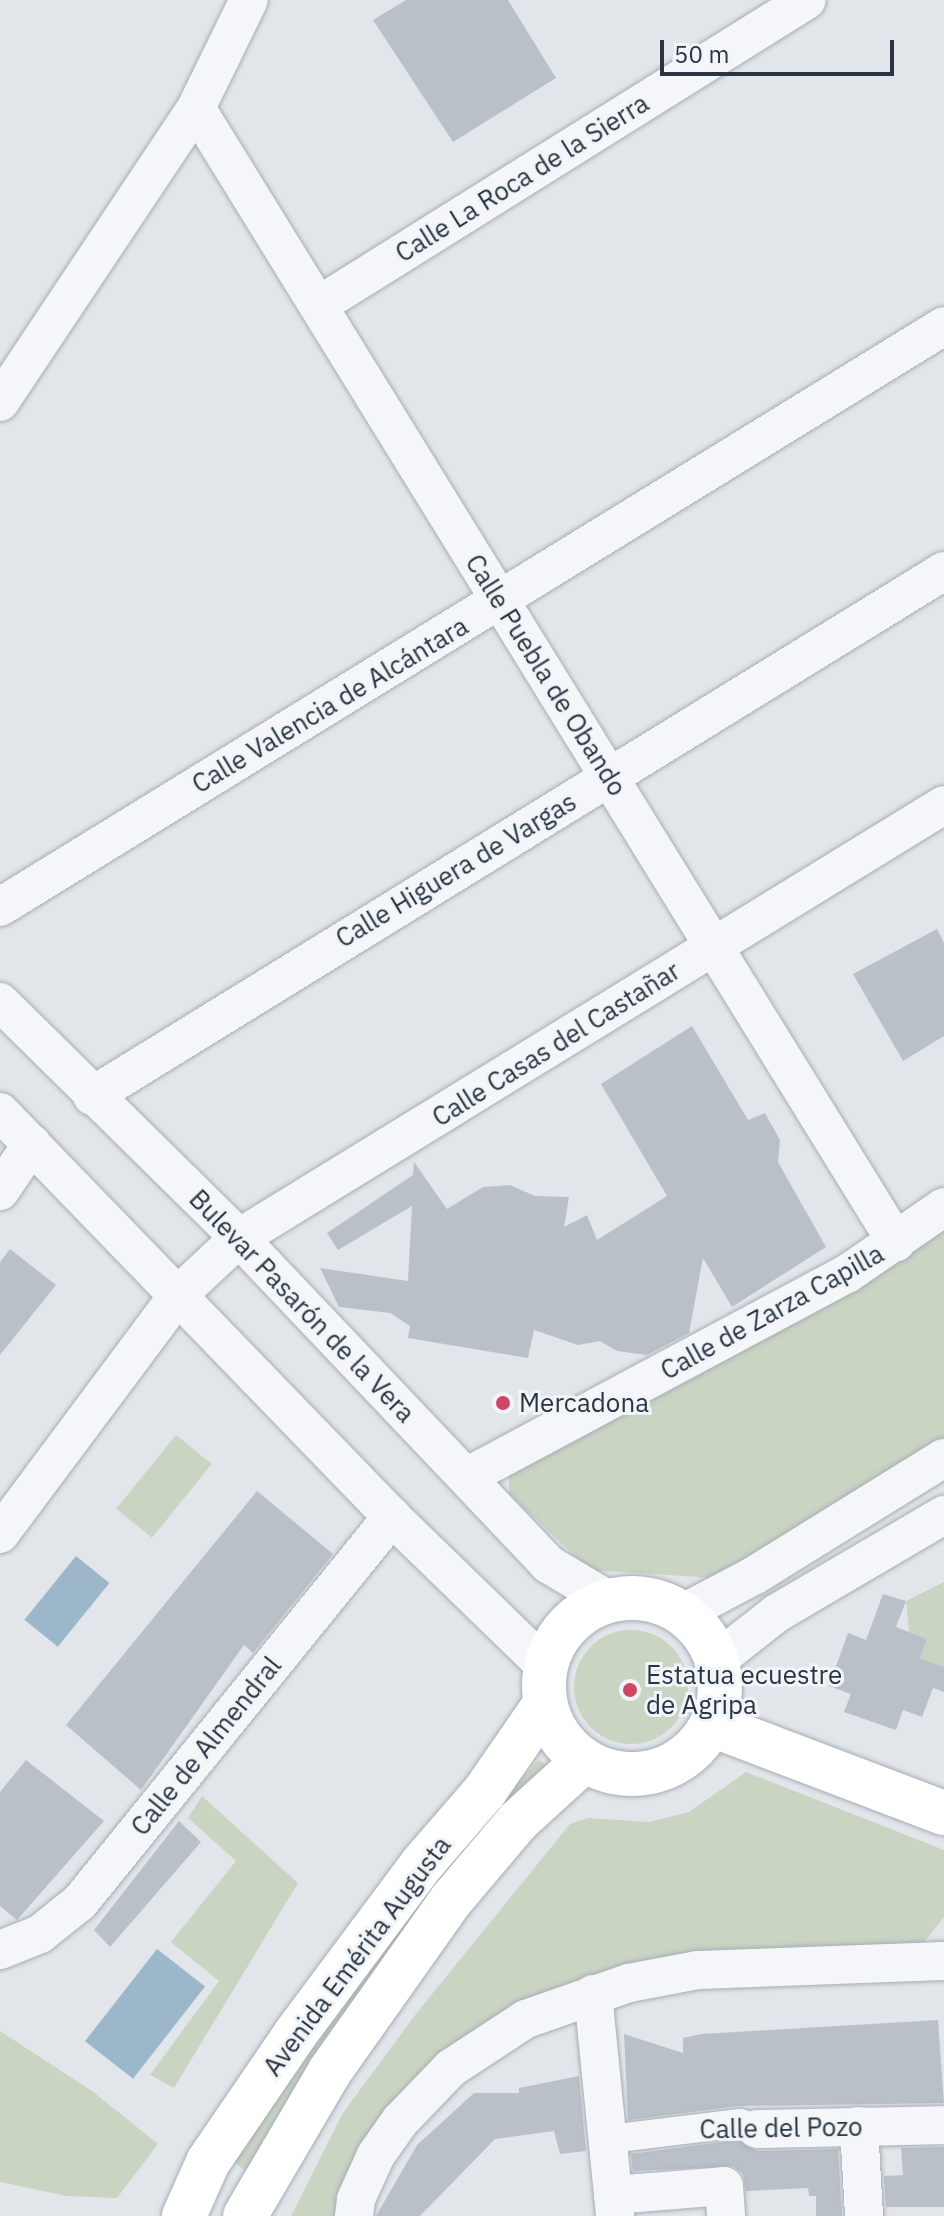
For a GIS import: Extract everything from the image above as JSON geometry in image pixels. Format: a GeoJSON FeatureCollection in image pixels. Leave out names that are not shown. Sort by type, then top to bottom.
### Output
{"type":"FeatureCollection","features":[{"type":"Feature","properties":{"kind":"main road"},"geometry":{"type":"LineString","coordinates":[[648,1599],[683,1613],[704,1634],[717,1660],[721,1682],[712,1725],[689,1753],[657,1772],[607,1771],[584,1761],[559,1737],[545,1685],[568,1625],[610,1601],[648,1599]]}},
{"type":"Feature","properties":{"kind":"main road","name":"Avenida Emérita Augusta"},"geometry":{"type":"LineString","coordinates":[[184,2216],[208,2162],[296,2033],[422,1864],[485,1791],[545,1685]]}},
{"type":"Feature","properties":{"kind":"main road"},"geometry":{"type":"LineString","coordinates":[[712,1725],[944,1813]]}},
{"type":"Feature","properties":{"kind":"main road","name":"Avenida Emérita Augusta"},"geometry":{"type":"LineString","coordinates":[[245,2216],[330,2071],[452,1899],[518,1821],[584,1761]]}},
{"type":"Feature","properties":{"kind":"street"},"geometry":{"type":"LineString","coordinates":[[0,402],[196,108],[249,0]]}},
{"type":"Feature","properties":{"kind":"street","name":"Calle La Roca de la Sierra"},"geometry":{"type":"LineString","coordinates":[[319,305],[807,0]]}},
{"type":"Feature","properties":{"kind":"street","name":"Calle Puebla de Obando"},"geometry":{"type":"LineString","coordinates":[[196,108],[896,1242]]}},
{"type":"Feature","properties":{"kind":"street","name":"Calle Valencia de Alcántara"},"geometry":{"type":"LineString","coordinates":[[0,907],[944,326]]}},
{"type":"Feature","properties":{"kind":"street","name":"Calle Higuera de Vargas"},"geometry":{"type":"LineString","coordinates":[[92,1096],[944,571]]}},
{"type":"Feature","properties":{"kind":"street","name":"Calle Casas del Castañar"},"geometry":{"type":"LineString","coordinates":[[0,1534],[178,1295],[239,1238],[944,805]]}},
{"type":"Feature","properties":{"kind":"street","name":"Bulevar Pasarón de la Vera"},"geometry":{"type":"LineString","coordinates":[[0,1002],[239,1238],[468,1476],[548,1564],[610,1601]]}},
{"type":"Feature","properties":{"kind":"street"},"geometry":{"type":"LineString","coordinates":[[0,1112],[392,1517],[545,1685]]}},
{"type":"Feature","properties":{"kind":"street"},"geometry":{"type":"LineString","coordinates":[[0,1191],[32,1144]]}},
{"type":"Feature","properties":{"kind":"street","name":"Calle de Zarza Capilla"},"geometry":{"type":"LineString","coordinates":[[468,1476],[847,1274],[944,1207]]}},
{"type":"Feature","properties":{"kind":"street"},"geometry":{"type":"LineString","coordinates":[[683,1613],[755,1575],[944,1458]]}},
{"type":"Feature","properties":{"kind":"street"},"geometry":{"type":"LineString","coordinates":[[717,1660],[777,1613],[944,1515]]}},
{"type":"Feature","properties":{"kind":"street","name":"Calle de Almendral"},"geometry":{"type":"LineString","coordinates":[[0,1950],[40,1934],[80,1902],[392,1517]]}},
{"type":"Feature","properties":{"kind":"street"},"geometry":{"type":"LineString","coordinates":[[354,2216],[356,2199],[376,2155],[400,2121],[451,2068],[526,2019],[593,1994],[698,1970],[944,1961]]}},
{"type":"Feature","properties":{"kind":"street"},"geometry":{"type":"LineString","coordinates":[[593,1994],[614,2205],[724,2186],[726,2216]]}},
{"type":"Feature","properties":{"kind":"street","name":"Calle del Pozo"},"geometry":{"type":"LineString","coordinates":[[618,2138],[740,2123],[757,2129],[944,2125]]}},
{"type":"Feature","properties":{"kind":"street"},"geometry":{"type":"LineString","coordinates":[[859,2126],[864,2216]]}},
{"type":"Feature","properties":{"kind":"green space"},"geometry":{"type":"Polygon","coordinates":[[[944,1227],[944,1441],[714,1578],[590,1570],[509,1494],[509,1474],[944,1227]]]}},
{"type":"Feature","properties":{"kind":"green space"},"geometry":{"type":"Polygon","coordinates":[[[176,1435],[212,1464],[152,1538],[116,1509],[176,1435]]]}},
{"type":"Feature","properties":{"kind":"green space"},"geometry":{"type":"Polygon","coordinates":[[[944,1582],[944,1667],[920,1658],[927,1639],[909,1632],[906,1601],[944,1582]]]}},
{"type":"Feature","properties":{"kind":"green space"},"geometry":{"type":"Polygon","coordinates":[[[631,1630],[653,1635],[671,1647],[683,1665],[688,1687],[683,1709],[671,1727],[653,1739],[631,1744],[609,1739],[591,1727],[579,1709],[574,1687],[579,1665],[591,1647],[609,1635],[631,1630]]]}},
{"type":"Feature","properties":{"kind":"green space"},"geometry":{"type":"Polygon","coordinates":[[[539,1760],[548,1767],[248,2172],[232,2161],[304,2053],[488,1814],[539,1760]]]}},
{"type":"Feature","properties":{"kind":"green space"},"geometry":{"type":"Polygon","coordinates":[[[746,1772],[944,1850],[944,1917],[921,1946],[528,2001],[340,2216],[291,2216],[343,2113],[415,2015],[570,1824],[588,1818],[649,1822],[689,1812],[746,1772]]]}},
{"type":"Feature","properties":{"kind":"green space"},"geometry":{"type":"Polygon","coordinates":[[[202,1796],[298,1883],[174,2088],[150,2075],[219,1981],[171,1942],[236,1861],[188,1818],[202,1796]]]}},
{"type":"Feature","properties":{"kind":"green space"},"geometry":{"type":"Polygon","coordinates":[[[0,2031],[92,2091],[158,2144],[117,2198],[67,2196],[0,2182],[0,2031]]]}},
{"type":"Feature","properties":{"kind":"water"},"geometry":{"type":"Polygon","coordinates":[[[76,1556],[109,1583],[58,1647],[24,1620],[76,1556]]]}},
{"type":"Feature","properties":{"kind":"water"},"geometry":{"type":"Polygon","coordinates":[[[157,1949],[205,1987],[133,2079],[85,2041],[157,1949]]]}},
{"type":"Feature","properties":{"kind":"building"},"geometry":{"type":"Polygon","coordinates":[[[406,0],[508,0],[556,78],[453,142],[373,20],[406,0]]]}},
{"type":"Feature","properties":{"kind":"building"},"geometry":{"type":"Polygon","coordinates":[[[937,929],[944,943],[944,1036],[903,1061],[853,974],[937,929]]]}},
{"type":"Feature","properties":{"kind":"building"},"geometry":{"type":"Polygon","coordinates":[[[692,1026],[748,1120],[765,1113],[780,1140],[778,1162],[826,1247],[732,1307],[703,1258],[689,1333],[647,1355],[617,1351],[600,1341],[578,1345],[534,1330],[528,1358],[408,1338],[410,1326],[390,1313],[339,1307],[320,1268],[408,1281],[412,1206],[338,1250],[327,1233],[413,1175],[414,1162],[447,1209],[483,1187],[510,1185],[535,1196],[569,1197],[564,1227],[587,1215],[597,1240],[667,1196],[601,1084],[692,1026]]]}},
{"type":"Feature","properties":{"kind":"building"},"geometry":{"type":"Polygon","coordinates":[[[10,1249],[56,1285],[0,1355],[0,1262],[10,1249]]]}},
{"type":"Feature","properties":{"kind":"building"},"geometry":{"type":"Polygon","coordinates":[[[257,1491],[333,1554],[253,1653],[244,1645],[141,1790],[66,1725],[257,1491]]]}},
{"type":"Feature","properties":{"kind":"building"},"geometry":{"type":"Polygon","coordinates":[[[883,1594],[906,1601],[896,1627],[927,1639],[920,1658],[944,1667],[944,1692],[933,1688],[922,1717],[903,1710],[896,1730],[844,1712],[851,1694],[829,1686],[848,1633],[866,1640],[883,1594]]]}},
{"type":"Feature","properties":{"kind":"building"},"geometry":{"type":"Polygon","coordinates":[[[26,1760],[104,1821],[17,1920],[0,1906],[0,1792],[26,1760]]]}},
{"type":"Feature","properties":{"kind":"building"},"geometry":{"type":"Polygon","coordinates":[[[179,1821],[201,1842],[110,1947],[94,1930],[179,1821]]]}},
{"type":"Feature","properties":{"kind":"building"},"geometry":{"type":"Polygon","coordinates":[[[938,2020],[944,2103],[738,2106],[628,2120],[624,2034],[683,2053],[683,2038],[702,2034],[938,2020]]]}},
{"type":"Feature","properties":{"kind":"building"},"geometry":{"type":"Polygon","coordinates":[[[579,2076],[586,2151],[560,2154],[554,2131],[495,2139],[420,2216],[376,2216],[417,2145],[474,2093],[519,2093],[519,2088],[579,2076]]]}},
{"type":"Feature","properties":{"kind":"building"},"geometry":{"type":"Polygon","coordinates":[[[738,2140],[757,2151],[838,2149],[842,2216],[816,2216],[816,2196],[809,2196],[808,2188],[746,2191],[743,2174],[733,2166],[633,2171],[631,2154],[738,2140]]]}},
{"type":"Feature","properties":{"kind":"building"},"geometry":{"type":"Polygon","coordinates":[[[944,2147],[944,2207],[886,2207],[884,2176],[903,2175],[901,2148],[944,2147]]]}},
{"type":"Feature","properties":{"kind":"place","name":"Mercadona"},"geometry":{"type":"Point","coordinates":[503,1403]}},
{"type":"Feature","properties":{"kind":"place","name":"Estatua ecuestre de Agripa"},"geometry":{"type":"Point","coordinates":[630,1690]}}]}
